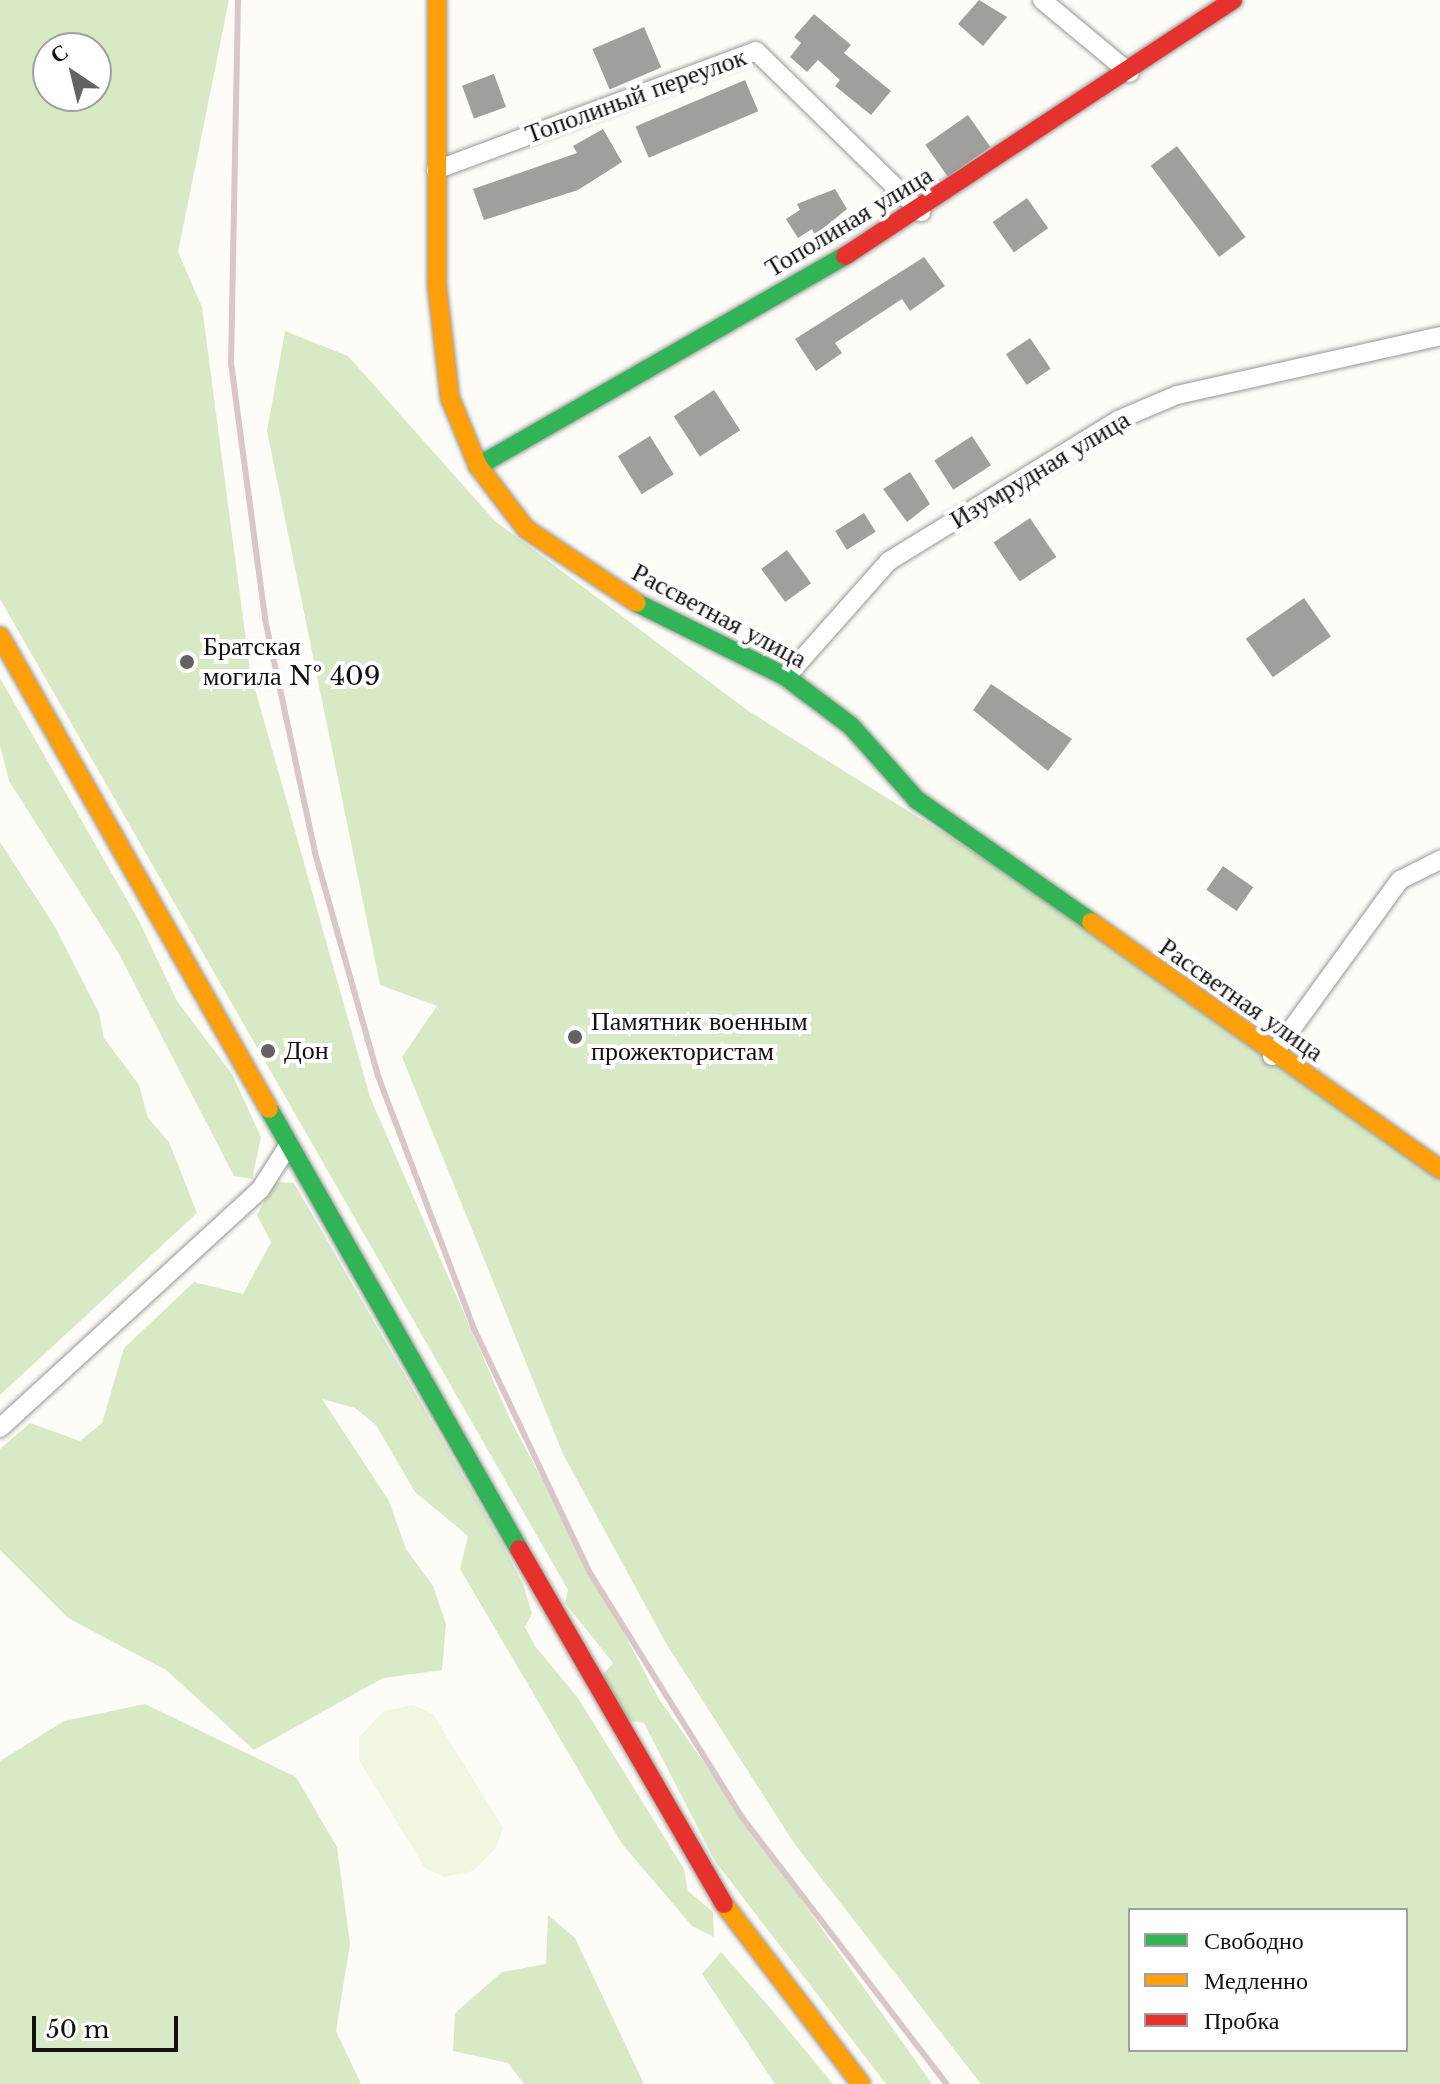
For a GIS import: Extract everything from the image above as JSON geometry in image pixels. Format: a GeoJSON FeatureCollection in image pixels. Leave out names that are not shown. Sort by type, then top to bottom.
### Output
{"type":"FeatureCollection","features":[{"type":"Feature","properties":{"kind":"street","name":"Рассветная улица"},"geometry":{"type":"LineString","coordinates":[[437,0],[436,170],[450,398],[478,466],[526,529],[564,561],[786,677],[851,726],[917,800],[1272,1056],[1440,1169]]}},
{"type":"Feature","properties":{"kind":"street"},"geometry":{"type":"LineString","coordinates":[[1042,0],[1130,73]]}},
{"type":"Feature","properties":{"kind":"street","name":"Тополиная улица"},"geometry":{"type":"LineString","coordinates":[[478,466],[921,212],[1130,73],[1233,0]]}},
{"type":"Feature","properties":{"kind":"street","name":"Тополиный переулок"},"geometry":{"type":"LineString","coordinates":[[436,170],[756,51],[921,212]]}},
{"type":"Feature","properties":{"kind":"street","name":"Изумрудная улица"},"geometry":{"type":"LineString","coordinates":[[786,677],[889,561],[1118,420],[1177,395],[1440,336]]}},
{"type":"Feature","properties":{"kind":"street"},"geometry":{"type":"LineString","coordinates":[[0,636],[689,1848],[741,1930],[861,2084]]}},
{"type":"Feature","properties":{"kind":"street"},"geometry":{"type":"LineString","coordinates":[[1272,1056],[1400,880],[1440,860]]}},
{"type":"Feature","properties":{"kind":"street"},"geometry":{"type":"LineString","coordinates":[[0,1428],[260,1190],[288,1146]]}},
{"type":"Feature","properties":{"kind":"green space"},"geometry":{"type":"Polygon","coordinates":[[[0,0],[229,0],[178,252],[202,307],[250,671],[370,1097],[510,1419],[659,1699],[932,2084],[886,2084],[715,1861],[644,1723],[625,1720],[600,1678],[613,1663],[565,1603],[568,1590],[0,599],[0,0]]]}},
{"type":"Feature","properties":{"kind":"green space"},"geometry":{"type":"Polygon","coordinates":[[[285,331],[348,356],[495,521],[750,712],[1039,893],[1440,1178],[1440,2084],[981,2084],[794,1843],[667,1645],[563,1454],[402,1057],[437,1006],[380,985],[267,431],[285,331]]]}},
{"type":"Feature","properties":{"kind":"green space"},"geometry":{"type":"Polygon","coordinates":[[[0,678],[138,919],[177,1001],[232,1074],[261,1137],[252,1179],[234,1176],[119,954],[9,781],[0,745],[0,678]]]}},
{"type":"Feature","properties":{"kind":"green space"},"geometry":{"type":"Polygon","coordinates":[[[0,842],[54,925],[99,1013],[104,1038],[139,1085],[148,1118],[169,1142],[197,1213],[0,1395],[0,842]]]}},
{"type":"Feature","properties":{"kind":"green space"},"geometry":{"type":"Polygon","coordinates":[[[275,1182],[294,1183],[523,1584],[532,1614],[525,1627],[535,1646],[578,1698],[684,1869],[688,1891],[713,1912],[714,1937],[692,1926],[622,1844],[460,1569],[468,1536],[415,1492],[376,1425],[355,1408],[322,1399],[389,1501],[406,1549],[433,1586],[446,1624],[442,1670],[383,1678],[254,1750],[166,1670],[68,1618],[0,1550],[0,1449],[30,1423],[80,1441],[102,1423],[124,1348],[194,1282],[243,1294],[271,1242],[257,1215],[275,1182]]]}},
{"type":"Feature","properties":{"kind":"green space"},"geometry":{"type":"Polygon","coordinates":[[[145,1704],[296,1777],[337,1847],[350,1944],[336,2031],[361,2084],[0,2084],[0,1761],[64,1721],[145,1704]]]}},
{"type":"Feature","properties":{"kind":"green space"},"geometry":{"type":"Polygon","coordinates":[[[413,1705],[433,1714],[503,1828],[496,1848],[473,1871],[444,1877],[425,1868],[359,1760],[359,1737],[384,1711],[413,1705]]]}},
{"type":"Feature","properties":{"kind":"green space"},"geometry":{"type":"Polygon","coordinates":[[[548,1915],[575,1938],[644,2084],[524,2084],[508,2063],[453,2051],[455,2013],[502,1972],[546,1964],[548,1915]]]}},
{"type":"Feature","properties":{"kind":"green space"},"geometry":{"type":"Polygon","coordinates":[[[721,1952],[833,2084],[775,2084],[702,1974],[721,1952]]]}},
{"type":"Feature","properties":{"kind":"building"},"geometry":{"type":"Polygon","coordinates":[[[979,0],[1007,17],[983,46],[958,24],[979,0]]]}},
{"type":"Feature","properties":{"kind":"building"},"geometry":{"type":"Polygon","coordinates":[[[814,14],[851,45],[844,53],[891,91],[871,115],[835,86],[840,80],[818,60],[807,72],[790,57],[801,43],[794,37],[814,14]]]}},
{"type":"Feature","properties":{"kind":"building"},"geometry":{"type":"Polygon","coordinates":[[[644,27],[661,68],[610,89],[592,49],[644,27]]]}},
{"type":"Feature","properties":{"kind":"building"},"geometry":{"type":"Polygon","coordinates":[[[494,74],[506,107],[474,119],[462,86],[494,74]]]}},
{"type":"Feature","properties":{"kind":"building"},"geometry":{"type":"Polygon","coordinates":[[[745,80],[758,111],[649,158],[635,126],[745,80]]]}},
{"type":"Feature","properties":{"kind":"building"},"geometry":{"type":"Polygon","coordinates":[[[968,115],[990,147],[948,177],[925,145],[968,115]]]}},
{"type":"Feature","properties":{"kind":"building"},"geometry":{"type":"Polygon","coordinates":[[[603,129],[622,162],[578,190],[484,220],[473,189],[577,153],[573,146],[603,129]]]}},
{"type":"Feature","properties":{"kind":"building"},"geometry":{"type":"Polygon","coordinates":[[[1177,146],[1246,237],[1219,257],[1151,166],[1177,146]]]}},
{"type":"Feature","properties":{"kind":"building"},"geometry":{"type":"Polygon","coordinates":[[[835,189],[847,209],[815,235],[812,229],[798,238],[786,219],[800,210],[797,204],[835,189]]]}},
{"type":"Feature","properties":{"kind":"building"},"geometry":{"type":"Polygon","coordinates":[[[1027,198],[1048,228],[1014,252],[993,222],[1027,198]]]}},
{"type":"Feature","properties":{"kind":"building"},"geometry":{"type":"Polygon","coordinates":[[[924,257],[945,286],[910,311],[902,299],[835,343],[842,353],[816,371],[795,339],[924,257]]]}},
{"type":"Feature","properties":{"kind":"building"},"geometry":{"type":"Polygon","coordinates":[[[1030,338],[1051,369],[1027,385],[1006,354],[1030,338]]]}},
{"type":"Feature","properties":{"kind":"building"},"geometry":{"type":"Polygon","coordinates":[[[714,390],[740,430],[700,456],[674,416],[714,390]]]}},
{"type":"Feature","properties":{"kind":"building"},"geometry":{"type":"Polygon","coordinates":[[[650,436],[674,474],[642,494],[618,456],[650,436]]]}},
{"type":"Feature","properties":{"kind":"building"},"geometry":{"type":"Polygon","coordinates":[[[972,436],[991,465],[953,490],[934,461],[972,436]]]}},
{"type":"Feature","properties":{"kind":"building"},"geometry":{"type":"Polygon","coordinates":[[[910,472],[930,504],[907,522],[883,489],[910,472]]]}},
{"type":"Feature","properties":{"kind":"building"},"geometry":{"type":"Polygon","coordinates":[[[864,513],[876,532],[847,550],[835,531],[864,513]]]}},
{"type":"Feature","properties":{"kind":"building"},"geometry":{"type":"Polygon","coordinates":[[[1030,518],[1056,557],[1020,582],[994,543],[1030,518]]]}},
{"type":"Feature","properties":{"kind":"building"},"geometry":{"type":"Polygon","coordinates":[[[787,550],[811,583],[785,602],[761,569],[787,550]]]}},
{"type":"Feature","properties":{"kind":"building"},"geometry":{"type":"Polygon","coordinates":[[[1304,598],[1331,637],[1273,677],[1246,639],[1304,598]]]}},
{"type":"Feature","properties":{"kind":"building"},"geometry":{"type":"Polygon","coordinates":[[[991,684],[1072,739],[1048,771],[973,710],[991,684]]]}},
{"type":"Feature","properties":{"kind":"building"},"geometry":{"type":"Polygon","coordinates":[[[1223,866],[1253,887],[1237,911],[1206,890],[1223,866]]]}},
{"type":"Feature","properties":{"kind":"railway"},"geometry":{"type":"LineString","coordinates":[[238,0],[231,363],[265,619],[315,853],[378,1076],[475,1331],[590,1573],[741,1816],[947,2084]]}},
{"type":"Feature","properties":{"kind":"traffic: fast"},"geometry":{"type":"LineString","coordinates":[[478,466],[845,256]]}},
{"type":"Feature","properties":{"kind":"traffic: fast"},"geometry":{"type":"LineString","coordinates":[[637,603],[786,677],[851,726],[917,800],[1091,922]]}},
{"type":"Feature","properties":{"kind":"traffic: fast"},"geometry":{"type":"LineString","coordinates":[[269,1109],[519,1549]]}},
{"type":"Feature","properties":{"kind":"traffic: slow"},"geometry":{"type":"LineString","coordinates":[[437,0],[437,286],[450,398],[478,466],[526,529],[637,603]]}},
{"type":"Feature","properties":{"kind":"traffic: slow"},"geometry":{"type":"LineString","coordinates":[[0,636],[269,1109]]}},
{"type":"Feature","properties":{"kind":"traffic: slow"},"geometry":{"type":"LineString","coordinates":[[1091,922],[1440,1169]]}},
{"type":"Feature","properties":{"kind":"traffic: slow"},"geometry":{"type":"LineString","coordinates":[[724,1904],[861,2084]]}},
{"type":"Feature","properties":{"kind":"traffic: jam"},"geometry":{"type":"LineString","coordinates":[[845,256],[1233,0]]}},
{"type":"Feature","properties":{"kind":"traffic: jam"},"geometry":{"type":"LineString","coordinates":[[519,1549],[724,1904]]}},
{"type":"Feature","properties":{"kind":"place","name":"Братская могила № 409"},"geometry":{"type":"Point","coordinates":[187,662]}},
{"type":"Feature","properties":{"kind":"place","name":"Памятник военным прожектористам"},"geometry":{"type":"Point","coordinates":[575,1037]}},
{"type":"Feature","properties":{"kind":"place","name":"Дон"},"geometry":{"type":"Point","coordinates":[268,1051]}}]}
